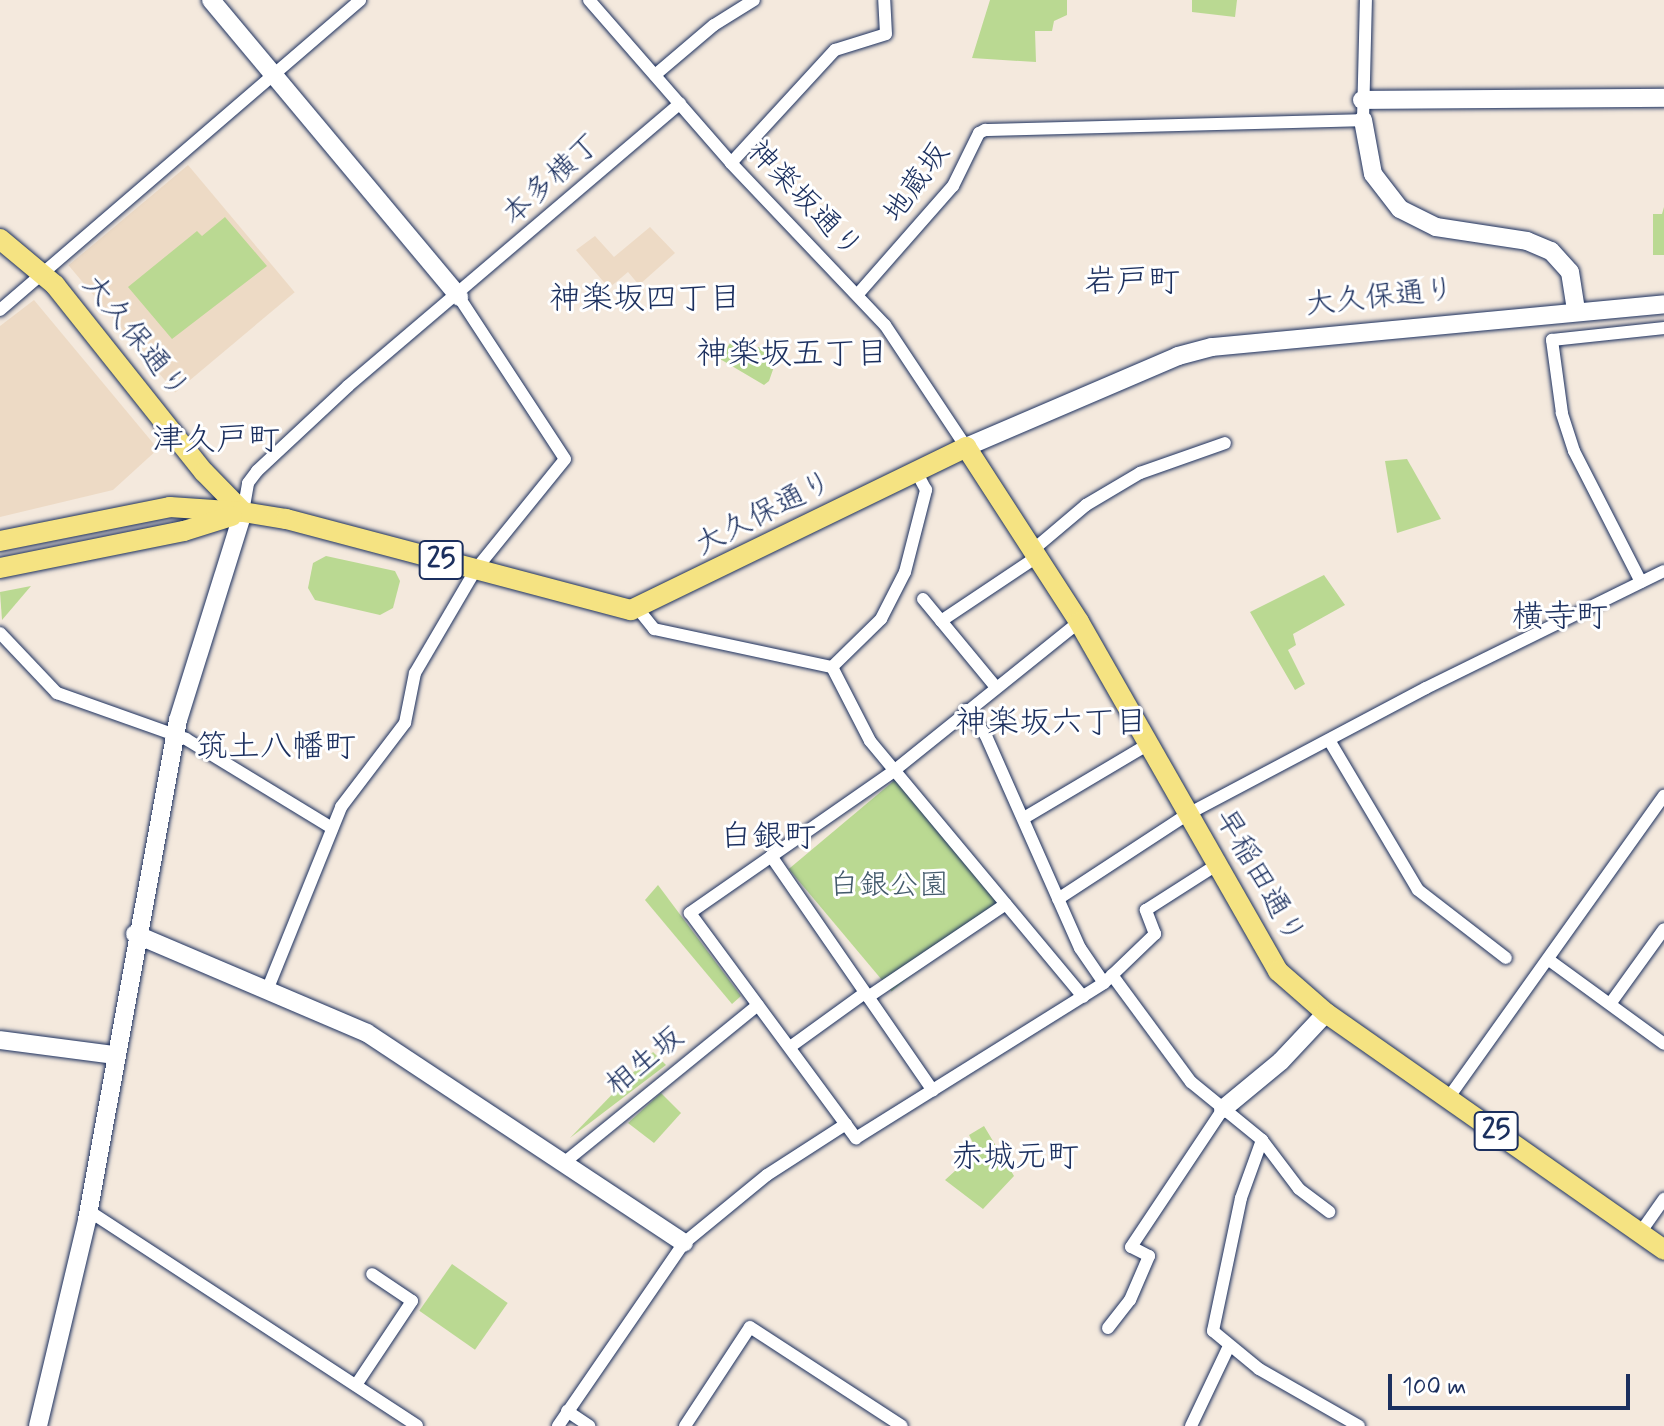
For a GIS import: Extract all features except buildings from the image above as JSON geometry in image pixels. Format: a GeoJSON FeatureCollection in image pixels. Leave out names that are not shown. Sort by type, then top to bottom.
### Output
{"type":"FeatureCollection","features":[{"type":"Feature","properties":{"kind":"main road","name":"大久保通り"},"geometry":{"type":"LineString","coordinates":[[0,239],[43,272],[243,512]]}},
{"type":"Feature","properties":{"kind":"main road","name":"大久保通り"},"geometry":{"type":"LineString","coordinates":[[638,609],[966,447]]}},
{"type":"Feature","properties":{"kind":"main road","name":"早稲田通り"},"geometry":{"type":"LineString","coordinates":[[966,447],[1079,622],[1218,864],[1264,952],[1326,1013],[1664,1250]]}},
{"type":"Feature","properties":{"kind":"main road","name":"25"},"geometry":{"type":"LineString","coordinates":[[0,541],[170,507],[243,512],[286,519],[638,609]]}},
{"type":"Feature","properties":{"kind":"main road","name":"25"},"geometry":{"type":"LineString","coordinates":[[0,568],[184,531],[243,512]]}},
{"type":"Feature","properties":{"kind":"street"},"geometry":{"type":"LineString","coordinates":[[211,0],[271,77],[459,297],[565,459],[476,569],[415,673],[405,723],[341,807],[268,988]]}},
{"type":"Feature","properties":{"kind":"street"},"geometry":{"type":"LineString","coordinates":[[0,310],[360,0]]}},
{"type":"Feature","properties":{"kind":"street","name":"神楽坂通り"},"geometry":{"type":"LineString","coordinates":[[589,0],[731,163],[885,325],[966,447]]}},
{"type":"Feature","properties":{"kind":"street"},"geometry":{"type":"LineString","coordinates":[[655,75],[714,25],[754,0]]}},
{"type":"Feature","properties":{"kind":"street"},"geometry":{"type":"LineString","coordinates":[[731,163],[835,50],[886,34],[884,0]]}},
{"type":"Feature","properties":{"kind":"street"},"geometry":{"type":"LineString","coordinates":[[1366,0],[1362,100],[1373,174],[1400,209],[1436,227],[1527,241],[1551,251],[1570,272],[1576,309]]}},
{"type":"Feature","properties":{"kind":"street"},"geometry":{"type":"LineString","coordinates":[[1362,100],[1664,98]]}},
{"type":"Feature","properties":{"kind":"street","name":"本多横丁"},"geometry":{"type":"LineString","coordinates":[[243,512],[248,483],[257,471],[348,386],[459,297],[680,103]]}},
{"type":"Feature","properties":{"kind":"street","name":"地蔵坂"},"geometry":{"type":"LineString","coordinates":[[858,294],[953,186],[979,133],[1167,122],[1363,120]]}},
{"type":"Feature","properties":{"kind":"street","name":"大久保通り"},"geometry":{"type":"LineString","coordinates":[[966,447],[1178,356],[1212,347],[1576,309],[1664,304]]}},
{"type":"Feature","properties":{"kind":"street"},"geometry":{"type":"LineString","coordinates":[[1641,582],[1574,451],[1562,413],[1552,340],[1664,328]]}},
{"type":"Feature","properties":{"kind":"street"},"geometry":{"type":"LineString","coordinates":[[941,621],[1036,553],[1086,505],[1140,473],[1225,443]]}},
{"type":"Feature","properties":{"kind":"street"},"geometry":{"type":"LineString","coordinates":[[832,667],[881,619],[905,572],[926,490],[916,471]]}},
{"type":"Feature","properties":{"kind":"street"},"geometry":{"type":"LineString","coordinates":[[38,1426],[89,1211],[135,934],[175,733],[243,512]]}},
{"type":"Feature","properties":{"kind":"street"},"geometry":{"type":"LineString","coordinates":[[1058,899],[1188,814],[1664,571]]}},
{"type":"Feature","properties":{"kind":"street"},"geometry":{"type":"LineString","coordinates":[[923,599],[995,686]]}},
{"type":"Feature","properties":{"kind":"street"},"geometry":{"type":"LineString","coordinates":[[638,609],[654,629],[832,667]]}},
{"type":"Feature","properties":{"kind":"street"},"geometry":{"type":"LineString","coordinates":[[1079,622],[995,686],[894,771],[690,913],[856,1138],[1108,979],[1155,934],[1146,910],[1218,864]]}},
{"type":"Feature","properties":{"kind":"street"},"geometry":{"type":"LineString","coordinates":[[0,633],[57,693],[175,733],[332,828]]}},
{"type":"Feature","properties":{"kind":"street"},"geometry":{"type":"LineString","coordinates":[[832,667],[863,732],[1083,997]]}},
{"type":"Feature","properties":{"kind":"street"},"geometry":{"type":"LineString","coordinates":[[966,710],[986,736],[1080,948],[1143,1012],[1191,1082],[1262,1140],[1299,1189],[1329,1212]]}},
{"type":"Feature","properties":{"kind":"street"},"geometry":{"type":"LineString","coordinates":[[1329,740],[1418,890],[1506,958]]}},
{"type":"Feature","properties":{"kind":"street"},"geometry":{"type":"LineString","coordinates":[[1024,818],[1147,745]]}},
{"type":"Feature","properties":{"kind":"street"},"geometry":{"type":"LineString","coordinates":[[1449,1097],[1664,796]]}},
{"type":"Feature","properties":{"kind":"street"},"geometry":{"type":"LineString","coordinates":[[771,856],[933,1091]]}},
{"type":"Feature","properties":{"kind":"street"},"geometry":{"type":"LineString","coordinates":[[790,1047],[1006,904]]}},
{"type":"Feature","properties":{"kind":"street"},"geometry":{"type":"LineString","coordinates":[[1610,1004],[1664,929]]}},
{"type":"Feature","properties":{"kind":"street"},"geometry":{"type":"LineString","coordinates":[[135,934],[268,988],[367,1033],[566,1161],[684,1243]]}},
{"type":"Feature","properties":{"kind":"street"},"geometry":{"type":"LineString","coordinates":[[1549,960],[1664,1044]]}},
{"type":"Feature","properties":{"kind":"street","name":"相生坂"},"geometry":{"type":"LineString","coordinates":[[566,1161],[758,1005]]}},
{"type":"Feature","properties":{"kind":"street"},"geometry":{"type":"LineString","coordinates":[[1108,1328],[1130,1300],[1149,1256],[1131,1247],[1223,1109],[1281,1061],[1326,1013]]}},
{"type":"Feature","properties":{"kind":"street"},"geometry":{"type":"LineString","coordinates":[[0,1040],[114,1055]]}},
{"type":"Feature","properties":{"kind":"street"},"geometry":{"type":"LineString","coordinates":[[558,1426],[684,1243],[767,1175],[846,1124]]}},
{"type":"Feature","properties":{"kind":"street"},"geometry":{"type":"LineString","coordinates":[[1262,1140],[1241,1198],[1213,1331],[1228,1348],[1359,1426]]}},
{"type":"Feature","properties":{"kind":"street"},"geometry":{"type":"LineString","coordinates":[[1640,1233],[1664,1199]]}},
{"type":"Feature","properties":{"kind":"street"},"geometry":{"type":"LineString","coordinates":[[89,1211],[417,1426]]}},
{"type":"Feature","properties":{"kind":"street"},"geometry":{"type":"LineString","coordinates":[[356,1385],[412,1301],[372,1274]]}},
{"type":"Feature","properties":{"kind":"street"},"geometry":{"type":"LineString","coordinates":[[685,1426],[750,1327],[902,1426]]}},
{"type":"Feature","properties":{"kind":"street"},"geometry":{"type":"LineString","coordinates":[[1191,1426],[1228,1348]]}},
{"type":"Feature","properties":{"kind":"street"},"geometry":{"type":"LineString","coordinates":[[567,1411],[589,1426]]}},
{"type":"Feature","properties":{"kind":"shaded area"},"geometry":{"type":"Polygon","coordinates":[[[188,165],[295,292],[175,392],[68,265],[188,165]]]}},
{"type":"Feature","properties":{"kind":"shaded area"},"geometry":{"type":"Polygon","coordinates":[[[650,227],[675,253],[639,285],[628,272],[609,288],[576,250],[595,236],[614,257],[650,227]]]}},
{"type":"Feature","properties":{"kind":"shaded area"},"geometry":{"type":"Polygon","coordinates":[[[34,300],[158,449],[113,490],[0,517],[0,326],[34,300]]]}},
{"type":"Feature","properties":{"kind":"green space"},"geometry":{"type":"Polygon","coordinates":[[[990,0],[1067,0],[1067,15],[1054,21],[1052,31],[1035,31],[1036,62],[972,58],[990,0]]]}},
{"type":"Feature","properties":{"kind":"green space"},"geometry":{"type":"Polygon","coordinates":[[[1192,0],[1237,0],[1235,17],[1192,12],[1192,0]]]}},
{"type":"Feature","properties":{"kind":"green space"},"geometry":{"type":"Polygon","coordinates":[[[1664,207],[1664,255],[1653,255],[1653,214],[1662,214],[1664,207]]]}},
{"type":"Feature","properties":{"kind":"green space"},"geometry":{"type":"Polygon","coordinates":[[[225,217],[267,266],[172,339],[128,287],[197,231],[202,236],[225,217]]]}},
{"type":"Feature","properties":{"kind":"green space"},"geometry":{"type":"Polygon","coordinates":[[[732,340],[748,352],[759,347],[776,361],[769,381],[764,385],[720,359],[732,340]]]}},
{"type":"Feature","properties":{"kind":"green space"},"geometry":{"type":"Polygon","coordinates":[[[1407,459],[1441,519],[1397,533],[1385,461],[1407,459]]]}},
{"type":"Feature","properties":{"kind":"green space"},"geometry":{"type":"Polygon","coordinates":[[[326,556],[395,571],[400,581],[393,608],[380,615],[315,600],[308,588],[313,563],[326,556]]]}},
{"type":"Feature","properties":{"kind":"green space"},"geometry":{"type":"Polygon","coordinates":[[[1324,575],[1345,605],[1293,634],[1296,645],[1288,650],[1305,684],[1295,690],[1250,612],[1324,575]]]}},
{"type":"Feature","properties":{"kind":"green space"},"geometry":{"type":"Polygon","coordinates":[[[31,586],[2,620],[0,592],[31,586]]]}},
{"type":"Feature","properties":{"kind":"green space","name":"白銀公園"},"geometry":{"type":"Polygon","coordinates":[[[896,779],[999,902],[892,992],[789,869],[896,779]]]}},
{"type":"Feature","properties":{"kind":"green space"},"geometry":{"type":"Polygon","coordinates":[[[658,885],[741,996],[732,1004],[645,900],[658,885]]]}},
{"type":"Feature","properties":{"kind":"green space"},"geometry":{"type":"Polygon","coordinates":[[[653,1052],[666,1065],[570,1138],[653,1052]]]}},
{"type":"Feature","properties":{"kind":"green space"},"geometry":{"type":"Polygon","coordinates":[[[661,1093],[681,1113],[654,1143],[628,1123],[661,1093]]]}},
{"type":"Feature","properties":{"kind":"green space"},"geometry":{"type":"Polygon","coordinates":[[[984,1126],[1014,1176],[983,1209],[945,1180],[977,1151],[969,1135],[984,1126]]]}},
{"type":"Feature","properties":{"kind":"green space"},"geometry":{"type":"Polygon","coordinates":[[[452,1264],[508,1303],[475,1350],[419,1311],[452,1264]]]}},
{"type":"Feature","properties":{"kind":"district","name":"岩戸町"},"geometry":{"type":"Point","coordinates":[1132,282]}},
{"type":"Feature","properties":{"kind":"district","name":"神楽坂四丁目"},"geometry":{"type":"Point","coordinates":[645,299]}},
{"type":"Feature","properties":{"kind":"district","name":"神楽坂五丁目"},"geometry":{"type":"Point","coordinates":[792,354]}},
{"type":"Feature","properties":{"kind":"district","name":"津久戸町"},"geometry":{"type":"Point","coordinates":[216,440]}},
{"type":"Feature","properties":{"kind":"district","name":"横寺町"},"geometry":{"type":"Point","coordinates":[1560,617]}},
{"type":"Feature","properties":{"kind":"district","name":"神楽坂六丁目"},"geometry":{"type":"Point","coordinates":[1051,723]}},
{"type":"Feature","properties":{"kind":"district","name":"筑土八幡町"},"geometry":{"type":"Point","coordinates":[276,747]}},
{"type":"Feature","properties":{"kind":"district","name":"白銀町"},"geometry":{"type":"Point","coordinates":[768,837]}},
{"type":"Feature","properties":{"kind":"district","name":"赤城元町"},"geometry":{"type":"Point","coordinates":[1015,1157]}}]}
